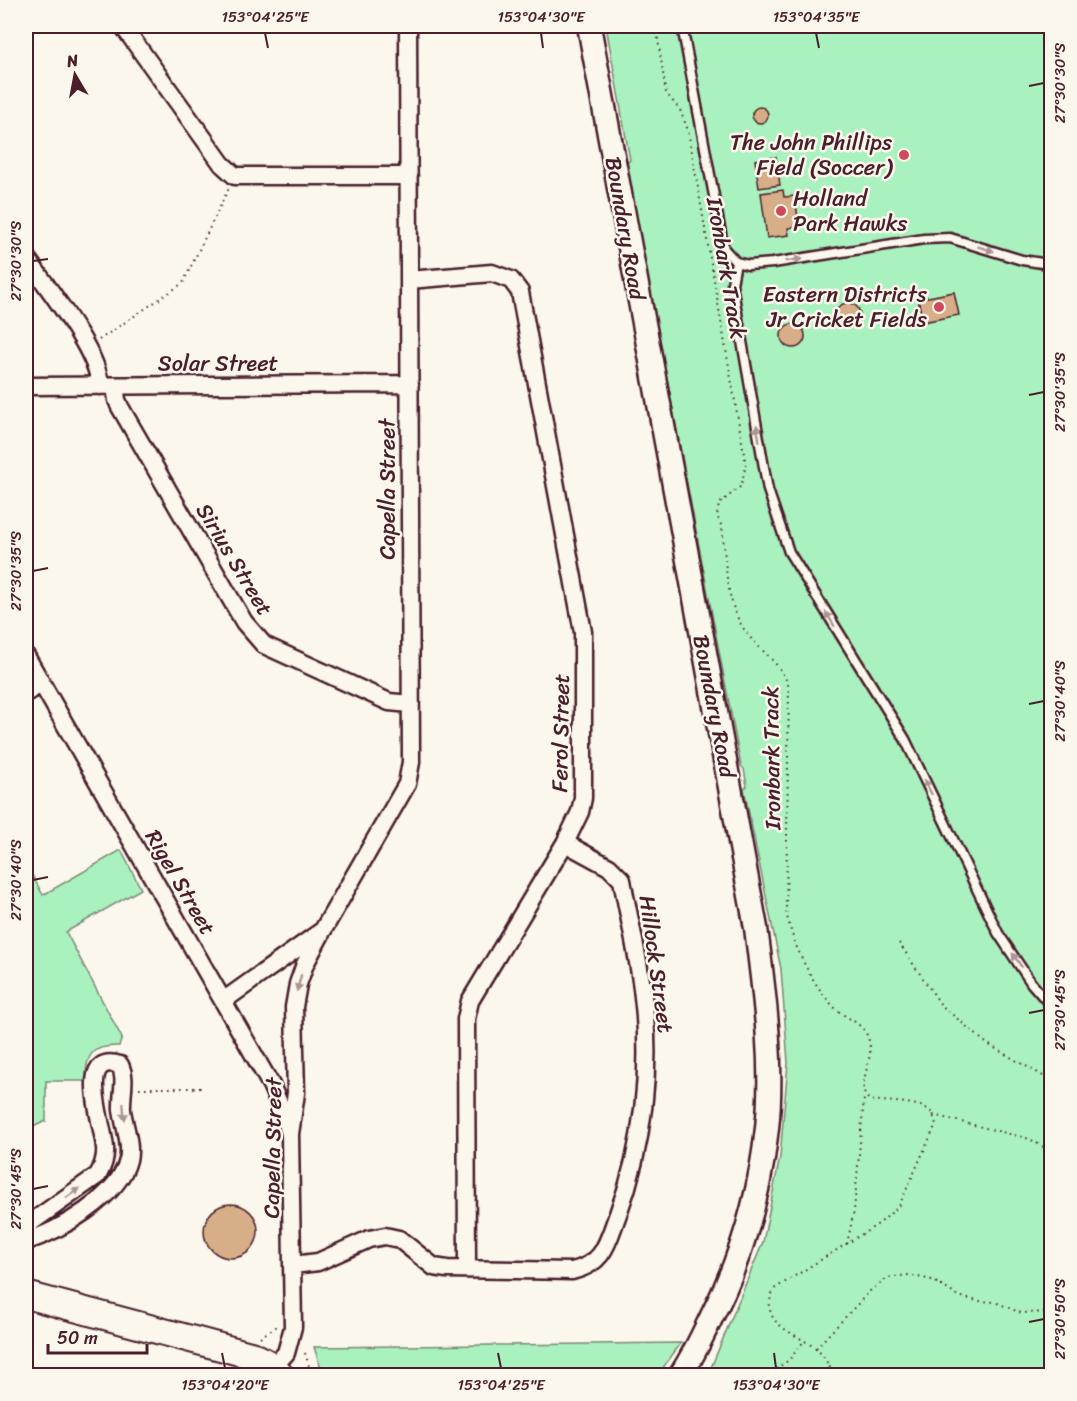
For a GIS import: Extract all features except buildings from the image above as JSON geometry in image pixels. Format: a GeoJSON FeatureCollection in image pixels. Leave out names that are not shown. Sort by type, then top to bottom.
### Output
{"type":"FeatureCollection","features":[{"type":"Feature","properties":{"kind":"main road","name":"Boundary Road"},"geometry":{"type":"LineString","coordinates":[[589,26],[754,916],[765,998],[768,1064],[767,1127],[751,1219],[723,1295],[688,1365],[680,1376]]}},
{"type":"Feature","properties":{"kind":"main road"},"geometry":{"type":"LineString","coordinates":[[26,1295],[245,1354],[264,1361],[277,1371]]}},
{"type":"Feature","properties":{"kind":"street"},"geometry":{"type":"LineString","coordinates":[[123,26],[222,165],[235,176],[409,177]]}},
{"type":"Feature","properties":{"kind":"street","name":"Capella Street"},"geometry":{"type":"LineString","coordinates":[[277,1371],[286,1353],[293,1327],[290,1134],[296,1093],[294,1007],[297,992],[305,964],[407,784],[411,762],[408,26]]}},
{"type":"Feature","properties":{"kind":"street","name":"Sirius Street"},"geometry":{"type":"LineString","coordinates":[[26,257],[60,304],[87,348],[244,622],[264,645],[389,702],[410,704]]}},
{"type":"Feature","properties":{"kind":"street","name":"Ferol Street"},"geometry":{"type":"LineString","coordinates":[[409,280],[492,273],[511,280],[520,292],[583,632],[583,798],[580,812],[565,843],[470,1001],[466,1019],[467,1269]]}},
{"type":"Feature","properties":{"kind":"street","name":"Solar Street"},"geometry":{"type":"LineString","coordinates":[[26,386],[410,384]]}},
{"type":"Feature","properties":{"kind":"street","name":"Rigel Street"},"geometry":{"type":"LineString","coordinates":[[26,656],[271,1085],[290,1134]]}},
{"type":"Feature","properties":{"kind":"street"},"geometry":{"type":"LineString","coordinates":[[26,693],[41,684]]}},
{"type":"Feature","properties":{"kind":"street","name":"Hillock Street"},"geometry":{"type":"LineString","coordinates":[[293,1265],[318,1262],[369,1239],[385,1236],[399,1239],[434,1267],[447,1269],[572,1271],[588,1267],[599,1257],[607,1243],[627,1191],[636,1149],[645,1090],[646,1044],[643,998],[622,880],[609,867],[565,843]]}},
{"type":"Feature","properties":{"kind":"street","name":"Capella Street"},"geometry":{"type":"LineString","coordinates":[[223,1001],[323,930]]}},
{"type":"Feature","properties":{"kind":"street"},"geometry":{"type":"LineString","coordinates":[[26,1227],[98,1175],[104,1165],[105,1148],[95,1084],[96,1072],[100,1065],[111,1062],[120,1065],[125,1074],[122,1109],[128,1146],[128,1160],[120,1180],[106,1195],[59,1228],[26,1241]]}},
{"type":"Feature","properties":{"kind":"lane"},"geometry":{"type":"LineString","coordinates":[[682,26],[724,249],[736,262],[747,265],[773,263],[924,239],[950,238],[1022,260],[1052,262]]}},
{"type":"Feature","properties":{"kind":"lane"},"geometry":{"type":"LineString","coordinates":[[736,262],[732,284],[768,490],[789,552],[905,739],[998,933],[1032,984],[1052,1007]]}},
{"type":"Feature","properties":{"kind":"path","name":"Ironbark Track"},"geometry":{"type":"LineString","coordinates":[[656,26],[666,93],[680,110],[688,130],[746,465],[741,486],[719,504],[718,510],[731,604],[742,628],[777,665],[786,677],[789,688],[786,910],[789,929],[795,947],[822,992],[835,1009],[856,1021],[863,1028],[869,1041],[871,1057],[862,1089],[864,1096]]}},
{"type":"Feature","properties":{"kind":"path"},"geometry":{"type":"LineString","coordinates":[[87,348],[183,283],[235,176]]}},
{"type":"Feature","properties":{"kind":"path"},"geometry":{"type":"LineString","coordinates":[[899,943],[941,1005],[986,1043],[1052,1081]]}},
{"type":"Feature","properties":{"kind":"path"},"geometry":{"type":"LineString","coordinates":[[123,1088],[202,1088]]}},
{"type":"Feature","properties":{"kind":"path"},"geometry":{"type":"LineString","coordinates":[[834,1376],[826,1359],[816,1348],[776,1324],[770,1307],[770,1297],[774,1289],[847,1244],[880,1223],[899,1206],[934,1132],[936,1124],[928,1109],[919,1105],[870,1100],[864,1096],[855,1200],[847,1244]]}},
{"type":"Feature","properties":{"kind":"path"},"geometry":{"type":"LineString","coordinates":[[933,1115],[1030,1138],[1052,1152]]}},
{"type":"Feature","properties":{"kind":"path"},"geometry":{"type":"LineString","coordinates":[[816,1348],[870,1291],[888,1278],[908,1275],[932,1280],[958,1296],[978,1302],[995,1302],[1021,1313],[1052,1312]]}},
{"type":"Feature","properties":{"kind":"path"},"geometry":{"type":"LineString","coordinates":[[766,1376],[789,1360],[804,1341]]}},
{"type":"Feature","properties":{"kind":"path"},"geometry":{"type":"LineString","coordinates":[[305,1353],[312,1376]]}},
{"type":"Feature","properties":{"kind":"green space"},"geometry":{"type":"Polygon","coordinates":[[[606,26],[1051,26],[1051,1375],[708,1375],[763,1242],[780,1157],[788,1063],[781,969],[744,789],[747,786],[744,769],[741,766],[626,164],[630,160],[606,26]]]}},
{"type":"Feature","properties":{"kind":"green space"},"geometry":{"type":"Polygon","coordinates":[[[121,850],[141,889],[66,932],[122,1038],[119,1046],[102,1047],[92,1053],[87,1064],[86,1081],[46,1081],[46,1121],[26,1130],[26,864],[43,895],[121,850]]]}},
{"type":"Feature","properties":{"kind":"green space"},"geometry":{"type":"Polygon","coordinates":[[[681,1343],[657,1376],[323,1375],[314,1347],[681,1343]]]}},
{"type":"Feature","properties":{"kind":"place","name":"The John Phillips Field (Soccer)"},"geometry":{"type":"Point","coordinates":[904,155]}},
{"type":"Feature","properties":{"kind":"place","name":"Holland Park Hawks"},"geometry":{"type":"Point","coordinates":[781,211]}},
{"type":"Feature","properties":{"kind":"place","name":"Eastern Districts Jr Cricket Fields"},"geometry":{"type":"Point","coordinates":[939,307]}}]}
